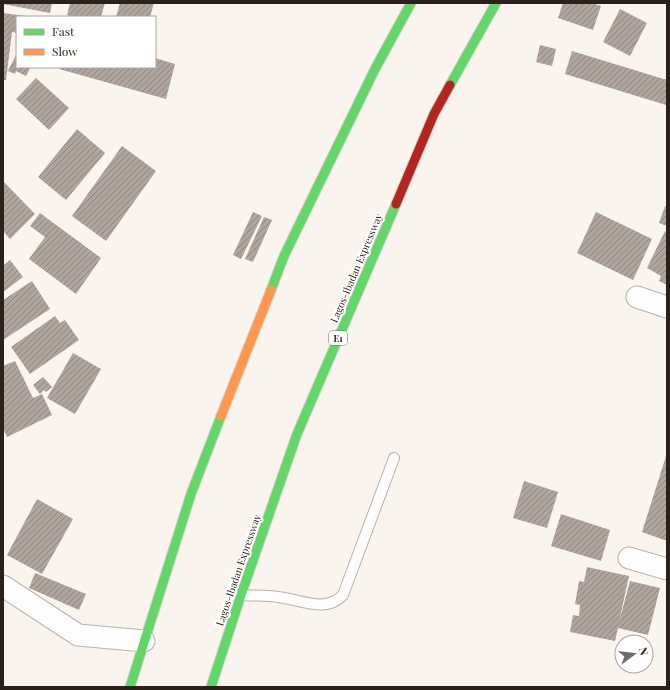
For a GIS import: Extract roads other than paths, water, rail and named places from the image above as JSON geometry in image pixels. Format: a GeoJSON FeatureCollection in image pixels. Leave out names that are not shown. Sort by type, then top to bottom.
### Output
{"type":"FeatureCollection","features":[{"type":"Feature","properties":{"kind":"highway"},"geometry":{"type":"LineString","coordinates":[[130,687],[191,494],[284,256],[375,69],[411,3]]}},
{"type":"Feature","properties":{"kind":"highway","name":"Lagos-Ibadan Expressway"},"geometry":{"type":"LineString","coordinates":[[211,687],[241,595],[297,434],[434,114],[496,3]]}},
{"type":"Feature","properties":{"kind":"street"},"geometry":{"type":"LineString","coordinates":[[637,297],[667,307]]}},
{"type":"Feature","properties":{"kind":"street"},"geometry":{"type":"LineString","coordinates":[[629,558],[667,569]]}},
{"type":"Feature","properties":{"kind":"street"},"geometry":{"type":"LineString","coordinates":[[3,586],[78,634],[144,641]]}},
{"type":"Feature","properties":{"kind":"lane"},"geometry":{"type":"LineString","coordinates":[[241,595],[279,597],[322,605],[337,601],[343,595],[394,458]]}}]}
